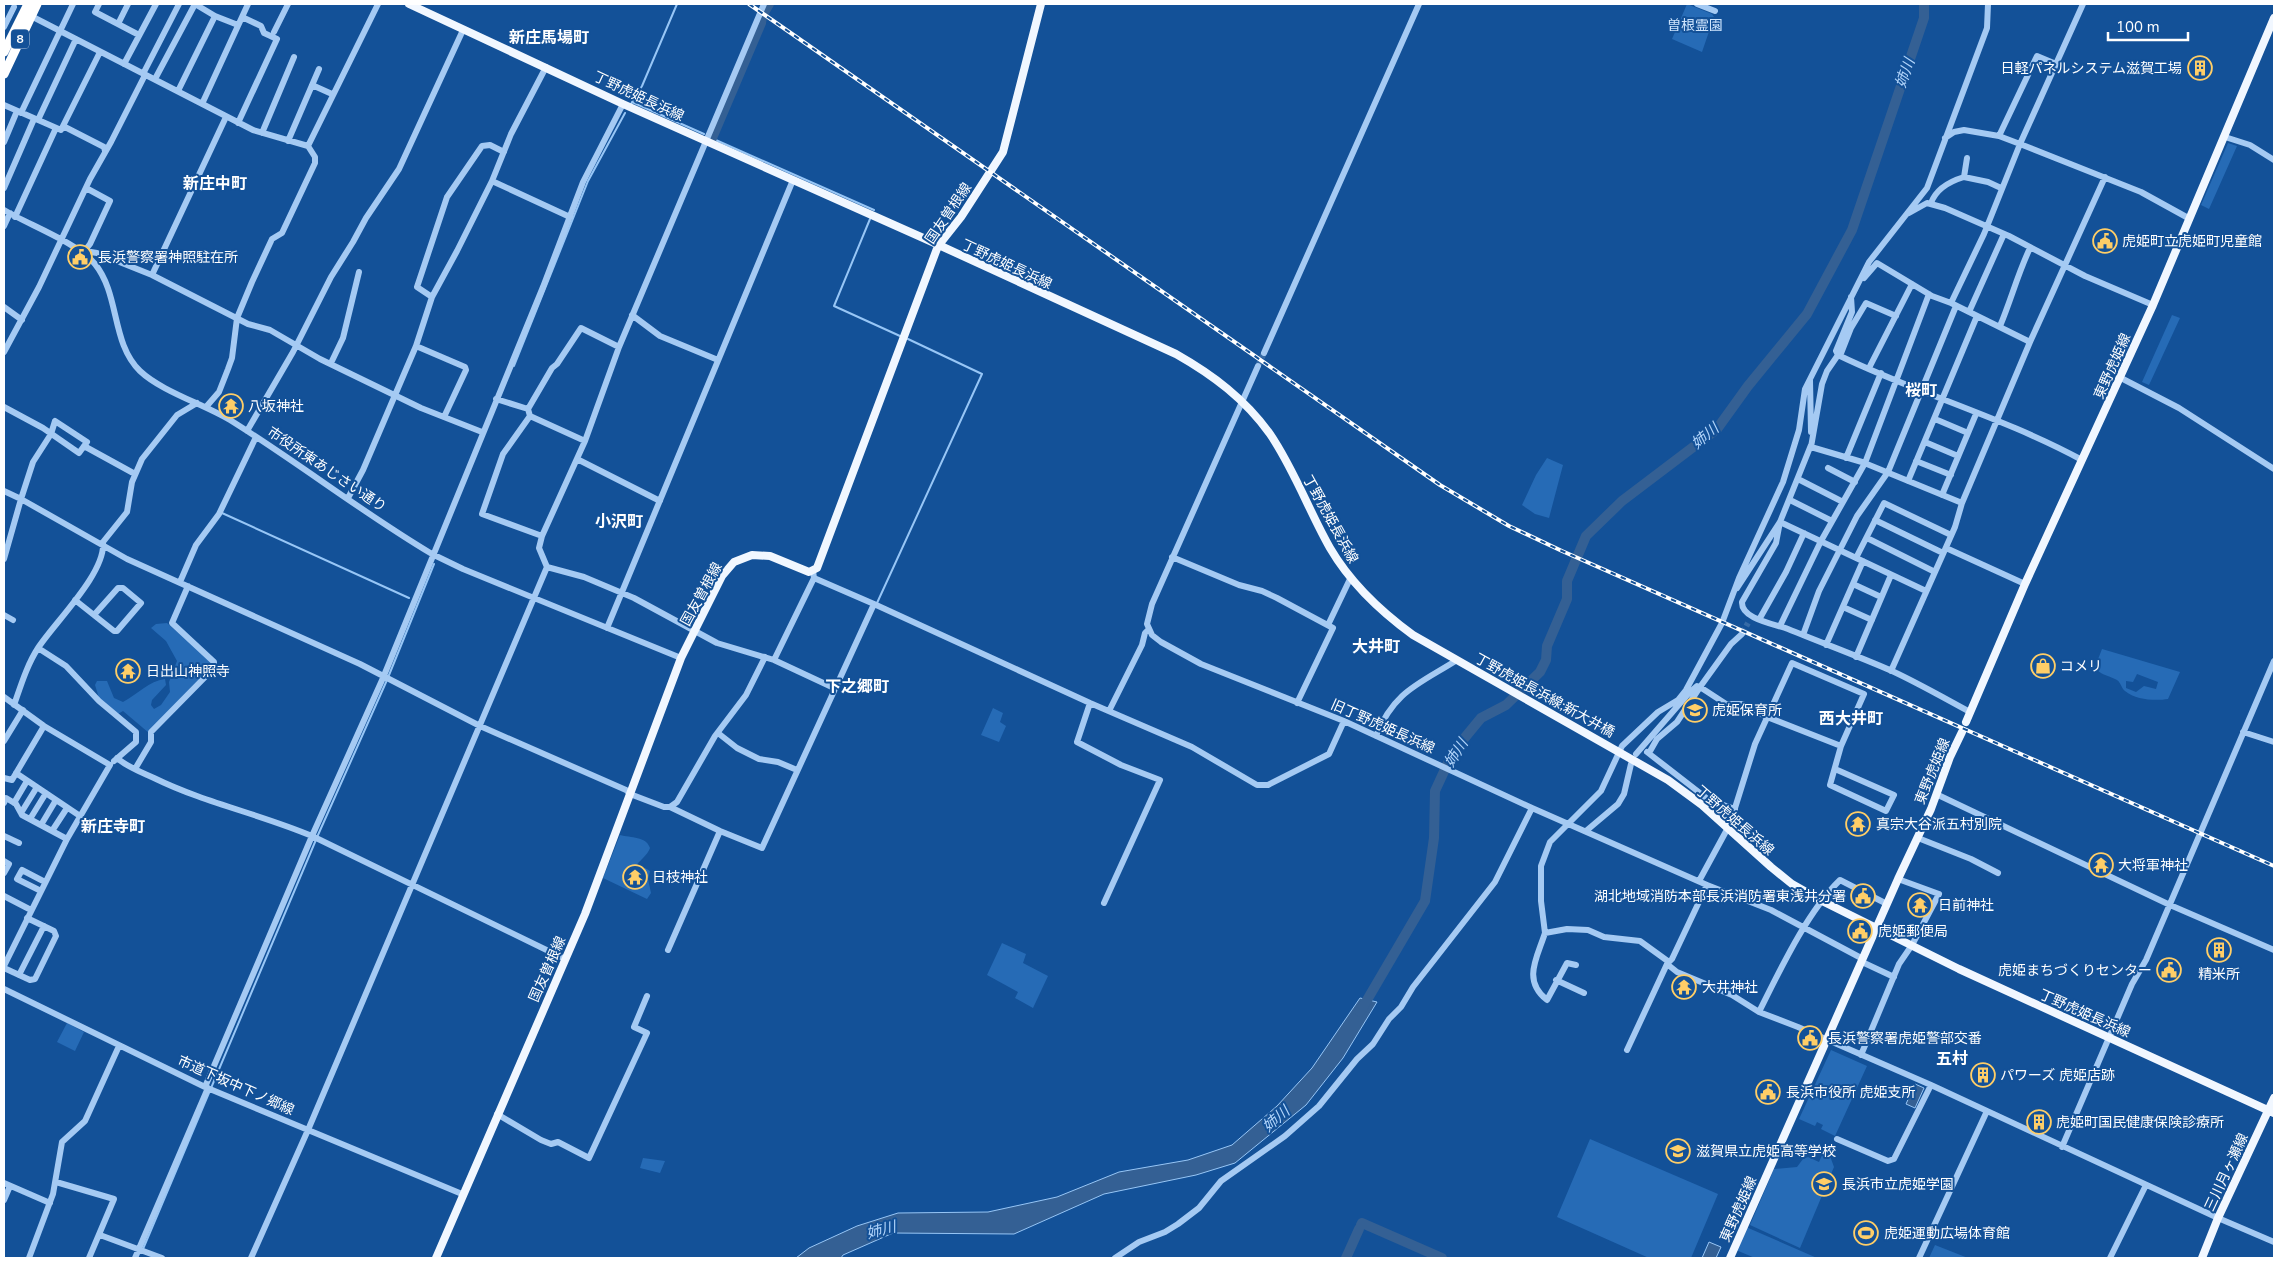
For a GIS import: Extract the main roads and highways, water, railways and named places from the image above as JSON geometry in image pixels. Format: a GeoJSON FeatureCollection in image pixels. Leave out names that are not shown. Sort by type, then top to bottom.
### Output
{"type":"FeatureCollection","features":[{"type":"Feature","properties":{"kind":"highway","name":"8"},"geometry":{"type":"LineString","coordinates":[[4,74],[27,14],[28,4]]}},
{"type":"Feature","properties":{"kind":"highway","name":"8"},"geometry":{"type":"LineString","coordinates":[[4,52],[27,14],[37,4]]}},
{"type":"Feature","properties":{"kind":"main road","name":"丁野虎姫長浜線"},"geometry":{"type":"LineString","coordinates":[[409,4],[623,104],[1176,354],[1218,380],[1243,402],[1270,435],[1330,549],[1350,579],[1366,597],[1390,618],[1413,635],[1460,661]]}},
{"type":"Feature","properties":{"kind":"main road","name":"国友曽根線"},"geometry":{"type":"LineString","coordinates":[[436,1258],[602,871],[681,658],[722,576],[734,562],[752,554],[770,556],[814,574],[817,568],[938,246],[961,218],[1003,152],[1041,4]]}},
{"type":"Feature","properties":{"kind":"main road","name":"東野虎姫線"},"geometry":{"type":"LineString","coordinates":[[1966,722],[2025,584],[2153,305],[2274,18]]}},
{"type":"Feature","properties":{"kind":"main road","name":"丁野虎姫長浜線;新大井橋"},"geometry":{"type":"LineString","coordinates":[[1460,661],[1617,750]]}},
{"type":"Feature","properties":{"kind":"main road","name":"東野虎姫線"},"geometry":{"type":"LineString","coordinates":[[1730,1258],[1886,904],[1918,838],[1962,732]]}},
{"type":"Feature","properties":{"kind":"main road","name":"丁野虎姫長浜線"},"geometry":{"type":"LineString","coordinates":[[1617,750],[1668,780],[1728,829],[1770,868],[1792,884],[1822,901],[1959,969],[2271,1112]]}},
{"type":"Feature","properties":{"kind":"main road","name":"三川月ヶ瀬線"},"geometry":{"type":"LineString","coordinates":[[2202,1258],[2218,1218],[2271,1112],[2274,1098]]}},
{"type":"Feature","properties":{"kind":"water"},"geometry":{"type":"Polygon","coordinates":[[[1360,998],[1377,1002],[1343,1058],[1306,1105],[1235,1163],[1196,1175],[1104,1194],[1014,1234],[893,1233],[843,1255],[841,1258],[796,1258],[809,1248],[857,1226],[898,1213],[988,1212],[1057,1197],[1119,1172],[1188,1160],[1232,1145],[1277,1106],[1312,1068],[1360,998]]]}},
{"type":"Feature","properties":{"kind":"water"},"geometry":{"type":"Polygon","coordinates":[[[1915,1084],[1924,1088],[1915,1108],[1906,1104],[1915,1084]]]}},
{"type":"Feature","properties":{"kind":"water"},"geometry":{"type":"Polygon","coordinates":[[[1709,1242],[1721,1247],[1716,1258],[1702,1258],[1709,1242]]]}},
{"type":"Feature","properties":{"kind":"waterway"},"geometry":{"type":"LineString","coordinates":[[631,104],[642,86],[677,4]]}},
{"type":"Feature","properties":{"kind":"waterway"},"geometry":{"type":"LineString","coordinates":[[712,138],[761,23],[762,16],[769,4]]}},
{"type":"Feature","properties":{"kind":"waterway","name":"姉川"},"geometry":{"type":"LineString","coordinates":[[1360,1012],[1425,901],[1434,838],[1435,791],[1453,752],[1481,718],[1506,705],[1540,672],[1546,660],[1547,646],[1567,599],[1567,581],[1586,536],[1622,501],[1717,429],[1748,386],[1807,314],[1852,230],[1924,18],[1924,4]]}},
{"type":"Feature","properties":{"kind":"waterway"},"geometry":{"type":"LineString","coordinates":[[632,102],[704,134]]}},
{"type":"Feature","properties":{"kind":"waterway"},"geometry":{"type":"LineString","coordinates":[[514,366],[588,181],[625,113]]}},
{"type":"Feature","properties":{"kind":"waterway"},"geometry":{"type":"LineString","coordinates":[[709,137],[874,210]]}},
{"type":"Feature","properties":{"kind":"waterway"},"geometry":{"type":"LineString","coordinates":[[870,219],[834,306],[900,336]]}},
{"type":"Feature","properties":{"kind":"waterway"},"geometry":{"type":"LineString","coordinates":[[877,603],[982,374],[908,339]]}},
{"type":"Feature","properties":{"kind":"waterway"},"geometry":{"type":"LineString","coordinates":[[222,513],[409,598]]}},
{"type":"Feature","properties":{"kind":"waterway"},"geometry":{"type":"LineString","coordinates":[[143,1249],[318,835],[387,680],[434,564]]}},
{"type":"Feature","properties":{"kind":"waterway"},"geometry":{"type":"LineString","coordinates":[[1361,1225],[1362,1223],[1442,1258]]}},
{"type":"Feature","properties":{"kind":"waterway"},"geometry":{"type":"LineString","coordinates":[[1346,1258],[1359,1229]]}},
{"type":"Feature","properties":{"kind":"tunnel"},"geometry":{"type":"LineString","coordinates":[[1258,366],[1264,353]]}},
{"type":"Feature","properties":{"kind":"tunnel"},"geometry":{"type":"LineString","coordinates":[[1742,634],[1748,623]]}},
{"type":"Feature","properties":{"kind":"railway"},"geometry":{"type":"LineString","coordinates":[[749,4],[1440,485],[1509,526],[2274,866]]}},
{"type":"Feature","properties":{"kind":"place","name":"日軽パネルシステム滋賀工場"},"geometry":{"type":"Point","coordinates":[2200,68]}},
{"type":"Feature","properties":{"kind":"place","name":"虎姫町立虎姫町児童館"},"geometry":{"type":"Point","coordinates":[2105,241]}},
{"type":"Feature","properties":{"kind":"place","name":"長浜警察署神照駐在所"},"geometry":{"type":"Point","coordinates":[80,257]}},
{"type":"Feature","properties":{"kind":"place","name":"八坂神社"},"geometry":{"type":"Point","coordinates":[231,406]}},
{"type":"Feature","properties":{"kind":"place","name":"コメリ"},"geometry":{"type":"Point","coordinates":[2043,666]}},
{"type":"Feature","properties":{"kind":"place","name":"日出山神照寺"},"geometry":{"type":"Point","coordinates":[128,671]}},
{"type":"Feature","properties":{"kind":"place","name":"虎姫保育所"},"geometry":{"type":"Point","coordinates":[1695,710]}},
{"type":"Feature","properties":{"kind":"place","name":"真宗大谷派五村別院"},"geometry":{"type":"Point","coordinates":[1858,824]}},
{"type":"Feature","properties":{"kind":"place","name":"大将軍神社"},"geometry":{"type":"Point","coordinates":[2101,865]}},
{"type":"Feature","properties":{"kind":"place","name":"日枝神社"},"geometry":{"type":"Point","coordinates":[635,877]}},
{"type":"Feature","properties":{"kind":"place","name":"湖北地域消防本部長浜消防署東浅井分署"},"geometry":{"type":"Point","coordinates":[1863,896]}},
{"type":"Feature","properties":{"kind":"place","name":"日前神社"},"geometry":{"type":"Point","coordinates":[1920,905]}},
{"type":"Feature","properties":{"kind":"place","name":"虎姫郵便局"},"geometry":{"type":"Point","coordinates":[1860,931]}},
{"type":"Feature","properties":{"kind":"place","name":"精米所"},"geometry":{"type":"Point","coordinates":[2219,950]}},
{"type":"Feature","properties":{"kind":"place","name":"虎姫まちづくりセンター"},"geometry":{"type":"Point","coordinates":[2169,970]}},
{"type":"Feature","properties":{"kind":"place","name":"大井神社"},"geometry":{"type":"Point","coordinates":[1684,987]}},
{"type":"Feature","properties":{"kind":"place","name":"長浜警察署虎姫警部交番"},"geometry":{"type":"Point","coordinates":[1810,1038]}},
{"type":"Feature","properties":{"kind":"place","name":"パワーズ 虎姫店跡"},"geometry":{"type":"Point","coordinates":[1983,1075]}},
{"type":"Feature","properties":{"kind":"place","name":"長浜市役所 虎姫支所"},"geometry":{"type":"Point","coordinates":[1768,1092]}},
{"type":"Feature","properties":{"kind":"place","name":"虎姫町国民健康保険診療所"},"geometry":{"type":"Point","coordinates":[2039,1122]}},
{"type":"Feature","properties":{"kind":"place","name":"滋賀県立虎姫高等学校"},"geometry":{"type":"Point","coordinates":[1678,1151]}},
{"type":"Feature","properties":{"kind":"place","name":"長浜市立虎姫学園"},"geometry":{"type":"Point","coordinates":[1824,1184]}},
{"type":"Feature","properties":{"kind":"place","name":"虎姫運動広場体育館"},"geometry":{"type":"Point","coordinates":[1866,1233]}},
{"type":"Feature","properties":{"kind":"district","name":"新庄馬場町"},"geometry":{"type":"Point","coordinates":[549,37]}},
{"type":"Feature","properties":{"kind":"district","name":"新庄中町"},"geometry":{"type":"Point","coordinates":[215,183]}},
{"type":"Feature","properties":{"kind":"district","name":"桜町"},"geometry":{"type":"Point","coordinates":[1921,390]}},
{"type":"Feature","properties":{"kind":"district","name":"小沢町"},"geometry":{"type":"Point","coordinates":[619,521]}},
{"type":"Feature","properties":{"kind":"district","name":"大井町"},"geometry":{"type":"Point","coordinates":[1376,646]}},
{"type":"Feature","properties":{"kind":"district","name":"下之郷町"},"geometry":{"type":"Point","coordinates":[857,686]}},
{"type":"Feature","properties":{"kind":"district","name":"西大井町"},"geometry":{"type":"Point","coordinates":[1851,718]}},
{"type":"Feature","properties":{"kind":"district","name":"新庄寺町"},"geometry":{"type":"Point","coordinates":[113,826]}},
{"type":"Feature","properties":{"kind":"district","name":"五村"},"geometry":{"type":"Point","coordinates":[1952,1058]}},
{"type":"Feature","properties":{"kind":"park label","name":"曽根霊園"},"geometry":{"type":"Point","coordinates":[1695,25]}}]}
